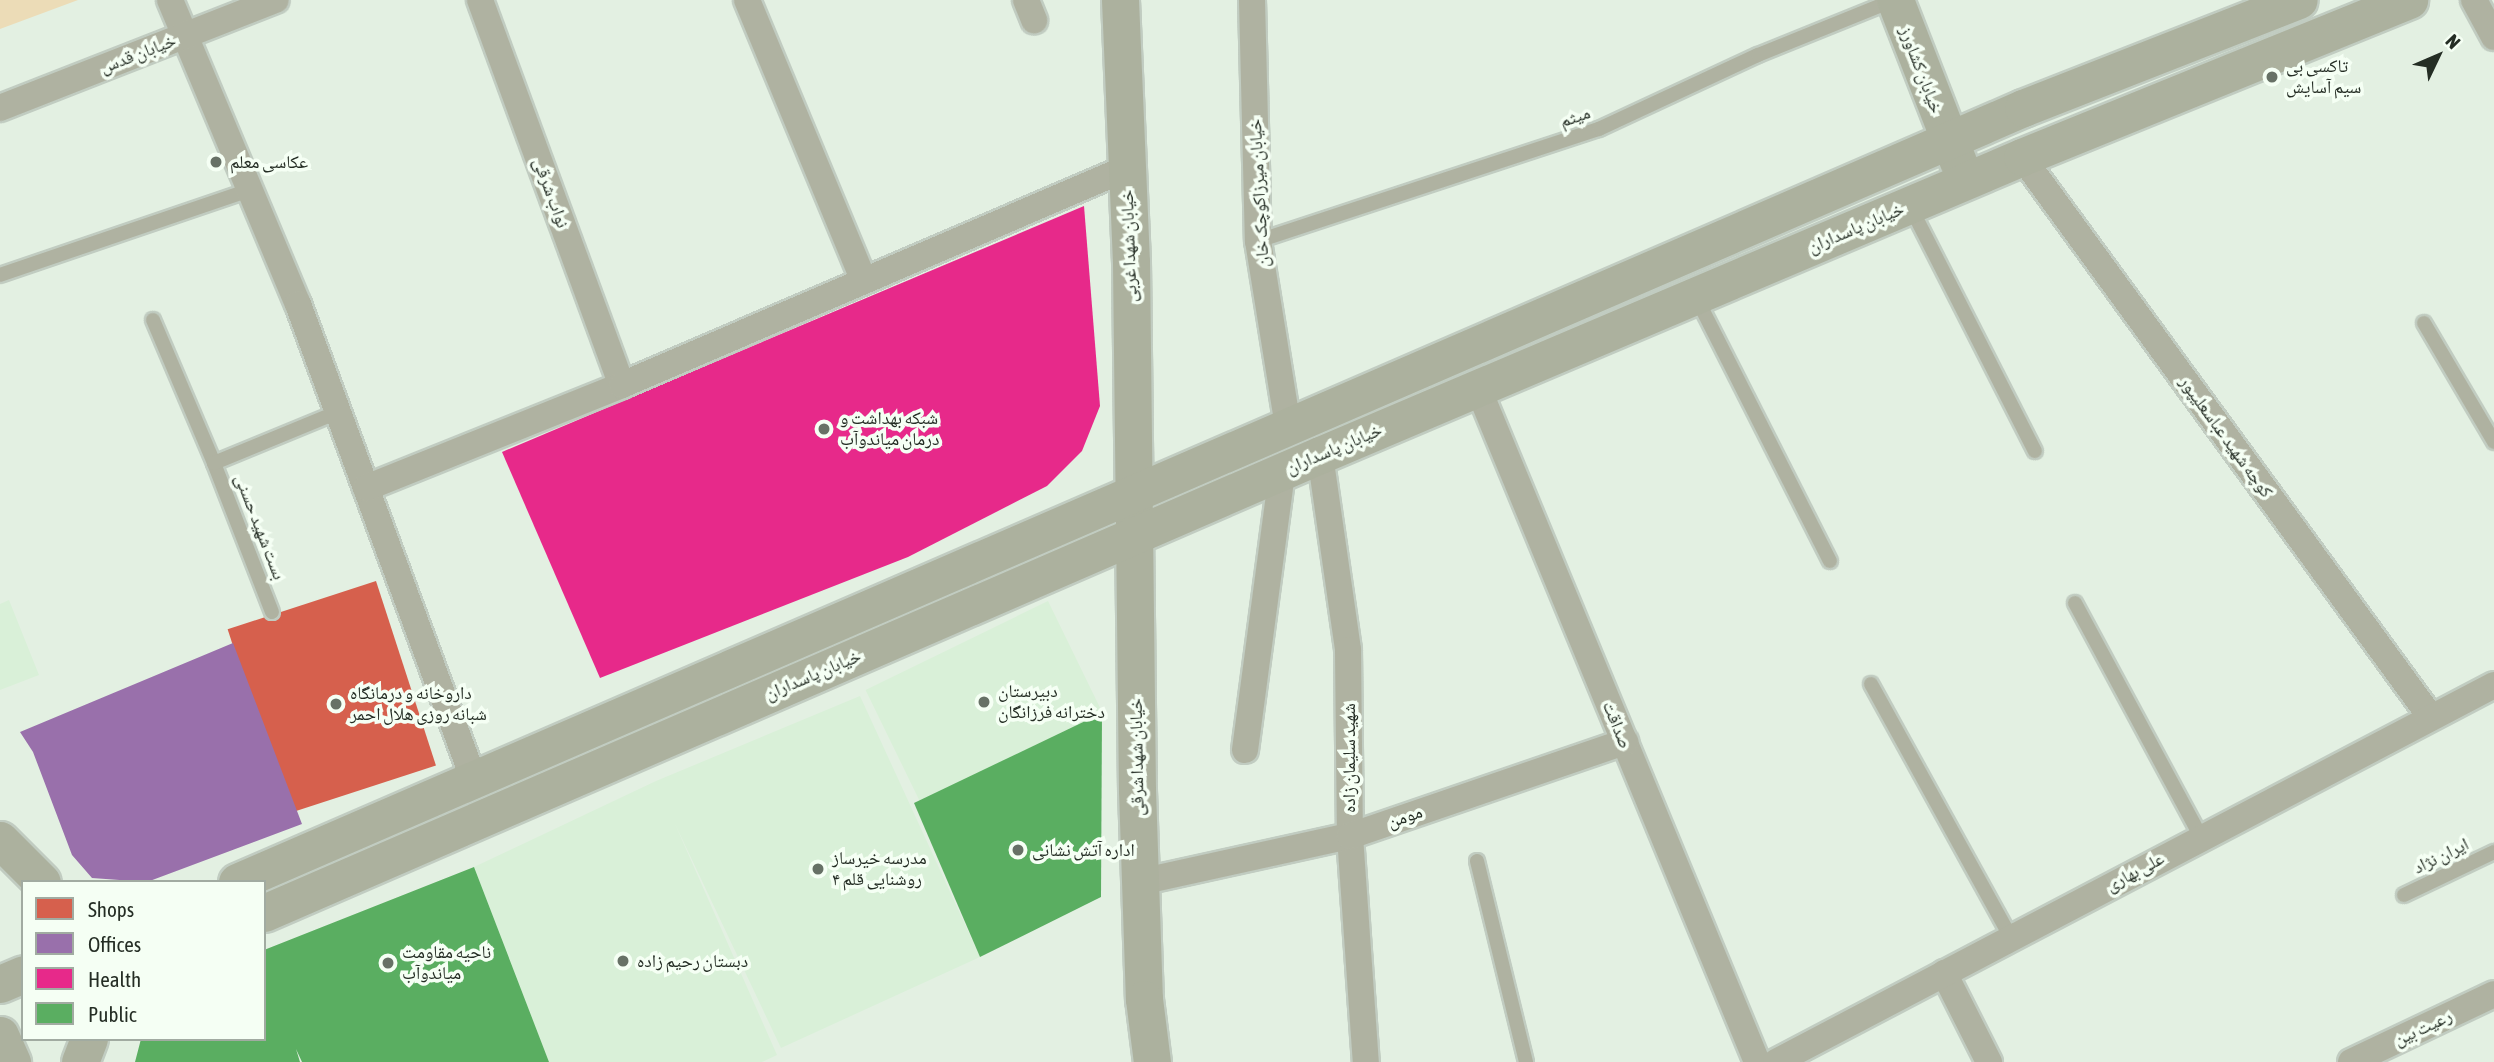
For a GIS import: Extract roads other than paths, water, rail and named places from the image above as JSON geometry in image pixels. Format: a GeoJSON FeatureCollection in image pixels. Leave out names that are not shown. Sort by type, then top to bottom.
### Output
{"type":"FeatureCollection","features":[{"type":"Feature","properties":{"kind":"main road","name":"خیابان شهدا غربی"},"geometry":{"type":"LineString","coordinates":[[1120,0],[1127,168],[1134,536]]}},
{"type":"Feature","properties":{"kind":"main road","name":"خیابان کشاورز"},"geometry":{"type":"LineString","coordinates":[[1895,0],[1966,181]]}},
{"type":"Feature","properties":{"kind":"main road"},"geometry":{"type":"LineString","coordinates":[[242,880],[1949,140],[2299,0]]}},
{"type":"Feature","properties":{"kind":"main road","name":"خیابان پاسداران"},"geometry":{"type":"LineString","coordinates":[[266,912],[1282,471],[2022,157],[2409,0]]}},
{"type":"Feature","properties":{"kind":"main road","name":"خیابان شهدا شرقی"},"geometry":{"type":"LineString","coordinates":[[1134,536],[1144,999],[1152,1062]]}},
{"type":"Feature","properties":{"kind":"main road"},"geometry":{"type":"LineString","coordinates":[[0,839],[41,880]]}},
{"type":"Feature","properties":{"kind":"main road"},"geometry":{"type":"LineString","coordinates":[[0,984],[21,975]]}},
{"type":"Feature","properties":{"kind":"main road"},"geometry":{"type":"LineString","coordinates":[[0,1027],[21,1018]]}},
{"type":"Feature","properties":{"kind":"main road"},"geometry":{"type":"LineString","coordinates":[[0,1035],[12,1062]]}},
{"type":"Feature","properties":{"kind":"main road"},"geometry":{"type":"LineString","coordinates":[[80,1062],[88,1041]]}},
{"type":"Feature","properties":{"kind":"street"},"geometry":{"type":"LineString","coordinates":[[170,0],[250,190],[338,412],[474,780]]}},
{"type":"Feature","properties":{"kind":"street","name":"خیابان قدس"},"geometry":{"type":"LineString","coordinates":[[0,108],[276,0]]}},
{"type":"Feature","properties":{"kind":"street","name":"نواب شرقی"},"geometry":{"type":"LineString","coordinates":[[480,0],[622,385]]}},
{"type":"Feature","properties":{"kind":"street"},"geometry":{"type":"LineString","coordinates":[[747,0],[864,282]]}},
{"type":"Feature","properties":{"kind":"street","name":"خیابان میرزاکوچک خان"},"geometry":{"type":"LineString","coordinates":[[1252,0],[1258,241],[1288,426]]}},
{"type":"Feature","properties":{"kind":"street"},"geometry":{"type":"LineString","coordinates":[[2474,0],[2494,37]]}},
{"type":"Feature","properties":{"kind":"street","name":"کوچه شهید عباسعلیپور"},"geometry":{"type":"LineString","coordinates":[[2022,157],[2430,716]]}},
{"type":"Feature","properties":{"kind":"street"},"geometry":{"type":"LineString","coordinates":[[366,488],[622,385],[1127,168]]}},
{"type":"Feature","properties":{"kind":"street","name":"صداقت"},"geometry":{"type":"LineString","coordinates":[[1478,388],[1757,1062]]}},
{"type":"Feature","properties":{"kind":"street","name":"شهید سلیمان زاده"},"geometry":{"type":"LineString","coordinates":[[1320,455],[1348,650],[1350,836],[1366,1062]]}},
{"type":"Feature","properties":{"kind":"street"},"geometry":{"type":"LineString","coordinates":[[1245,750],[1282,471]]}},
{"type":"Feature","properties":{"kind":"street","name":"علی بهاری"},"geometry":{"type":"LineString","coordinates":[[1776,1062],[2430,716],[2494,685]]}},
{"type":"Feature","properties":{"kind":"street","name":"مومن"},"geometry":{"type":"LineString","coordinates":[[1140,882],[1350,836],[1625,742]]}},
{"type":"Feature","properties":{"kind":"street"},"geometry":{"type":"LineString","coordinates":[[1944,973],[1989,1062]]}},
{"type":"Feature","properties":{"kind":"street","name":"رعیت بین"},"geometry":{"type":"LineString","coordinates":[[2351,1062],[2494,994]]}},
{"type":"Feature","properties":{"kind":"lane","name":"میثم"},"geometry":{"type":"LineString","coordinates":[[1258,241],[1599,129],[1758,54],[1895,0]]}},
{"type":"Feature","properties":{"kind":"lane"},"geometry":{"type":"LineString","coordinates":[[0,275],[250,190]]}},
{"type":"Feature","properties":{"kind":"lane"},"geometry":{"type":"LineString","coordinates":[[1910,205],[2035,451]]}},
{"type":"Feature","properties":{"kind":"lane"},"geometry":{"type":"LineString","coordinates":[[1695,296],[1830,561]]}},
{"type":"Feature","properties":{"kind":"lane"},"geometry":{"type":"LineString","coordinates":[[153,320],[214,463]]}},
{"type":"Feature","properties":{"kind":"lane"},"geometry":{"type":"LineString","coordinates":[[2424,323],[2494,442]]}},
{"type":"Feature","properties":{"kind":"lane","name":"بست شهید حسنی"},"geometry":{"type":"LineString","coordinates":[[272,612],[214,463],[338,412]]}},
{"type":"Feature","properties":{"kind":"lane"},"geometry":{"type":"LineString","coordinates":[[2075,603],[2201,837]]}},
{"type":"Feature","properties":{"kind":"lane"},"geometry":{"type":"LineString","coordinates":[[1871,684],[2011,938]]}},
{"type":"Feature","properties":{"kind":"lane","name":"ایران نژاد"},"geometry":{"type":"LineString","coordinates":[[2404,895],[2494,852]]}},
{"type":"Feature","properties":{"kind":"lane"},"geometry":{"type":"LineString","coordinates":[[1477,861],[1527,1062]]}},
{"type":"Feature","properties":{"kind":"place","name":"تاکسی بی سیم آسایش"},"geometry":{"type":"Point","coordinates":[2272,77]}},
{"type":"Feature","properties":{"kind":"place","name":"عکاسی معلم"},"geometry":{"type":"Point","coordinates":[216,162]}},
{"type":"Feature","properties":{"kind":"place","name":"شبکه بهداشت و درمان میاندوآب"},"geometry":{"type":"Point","coordinates":[824,429]}},
{"type":"Feature","properties":{"kind":"place","name":"دبیرستان دخترانه فرزانگان"},"geometry":{"type":"Point","coordinates":[984,702]}},
{"type":"Feature","properties":{"kind":"place","name":"داروخانه و درمانگاه شبانه روزی هلال احمر"},"geometry":{"type":"Point","coordinates":[336,704]}},
{"type":"Feature","properties":{"kind":"place","name":"اداره آتش نشانی"},"geometry":{"type":"Point","coordinates":[1018,850]}},
{"type":"Feature","properties":{"kind":"place","name":"مدرسه خیرساز روشنایی قلم ۴"},"geometry":{"type":"Point","coordinates":[818,869]}},
{"type":"Feature","properties":{"kind":"place","name":"دبستان رحیم زاده"},"geometry":{"type":"Point","coordinates":[623,961]}},
{"type":"Feature","properties":{"kind":"place","name":"ناحیه مقاومت میاندوآب"},"geometry":{"type":"Point","coordinates":[388,963]}}]}
